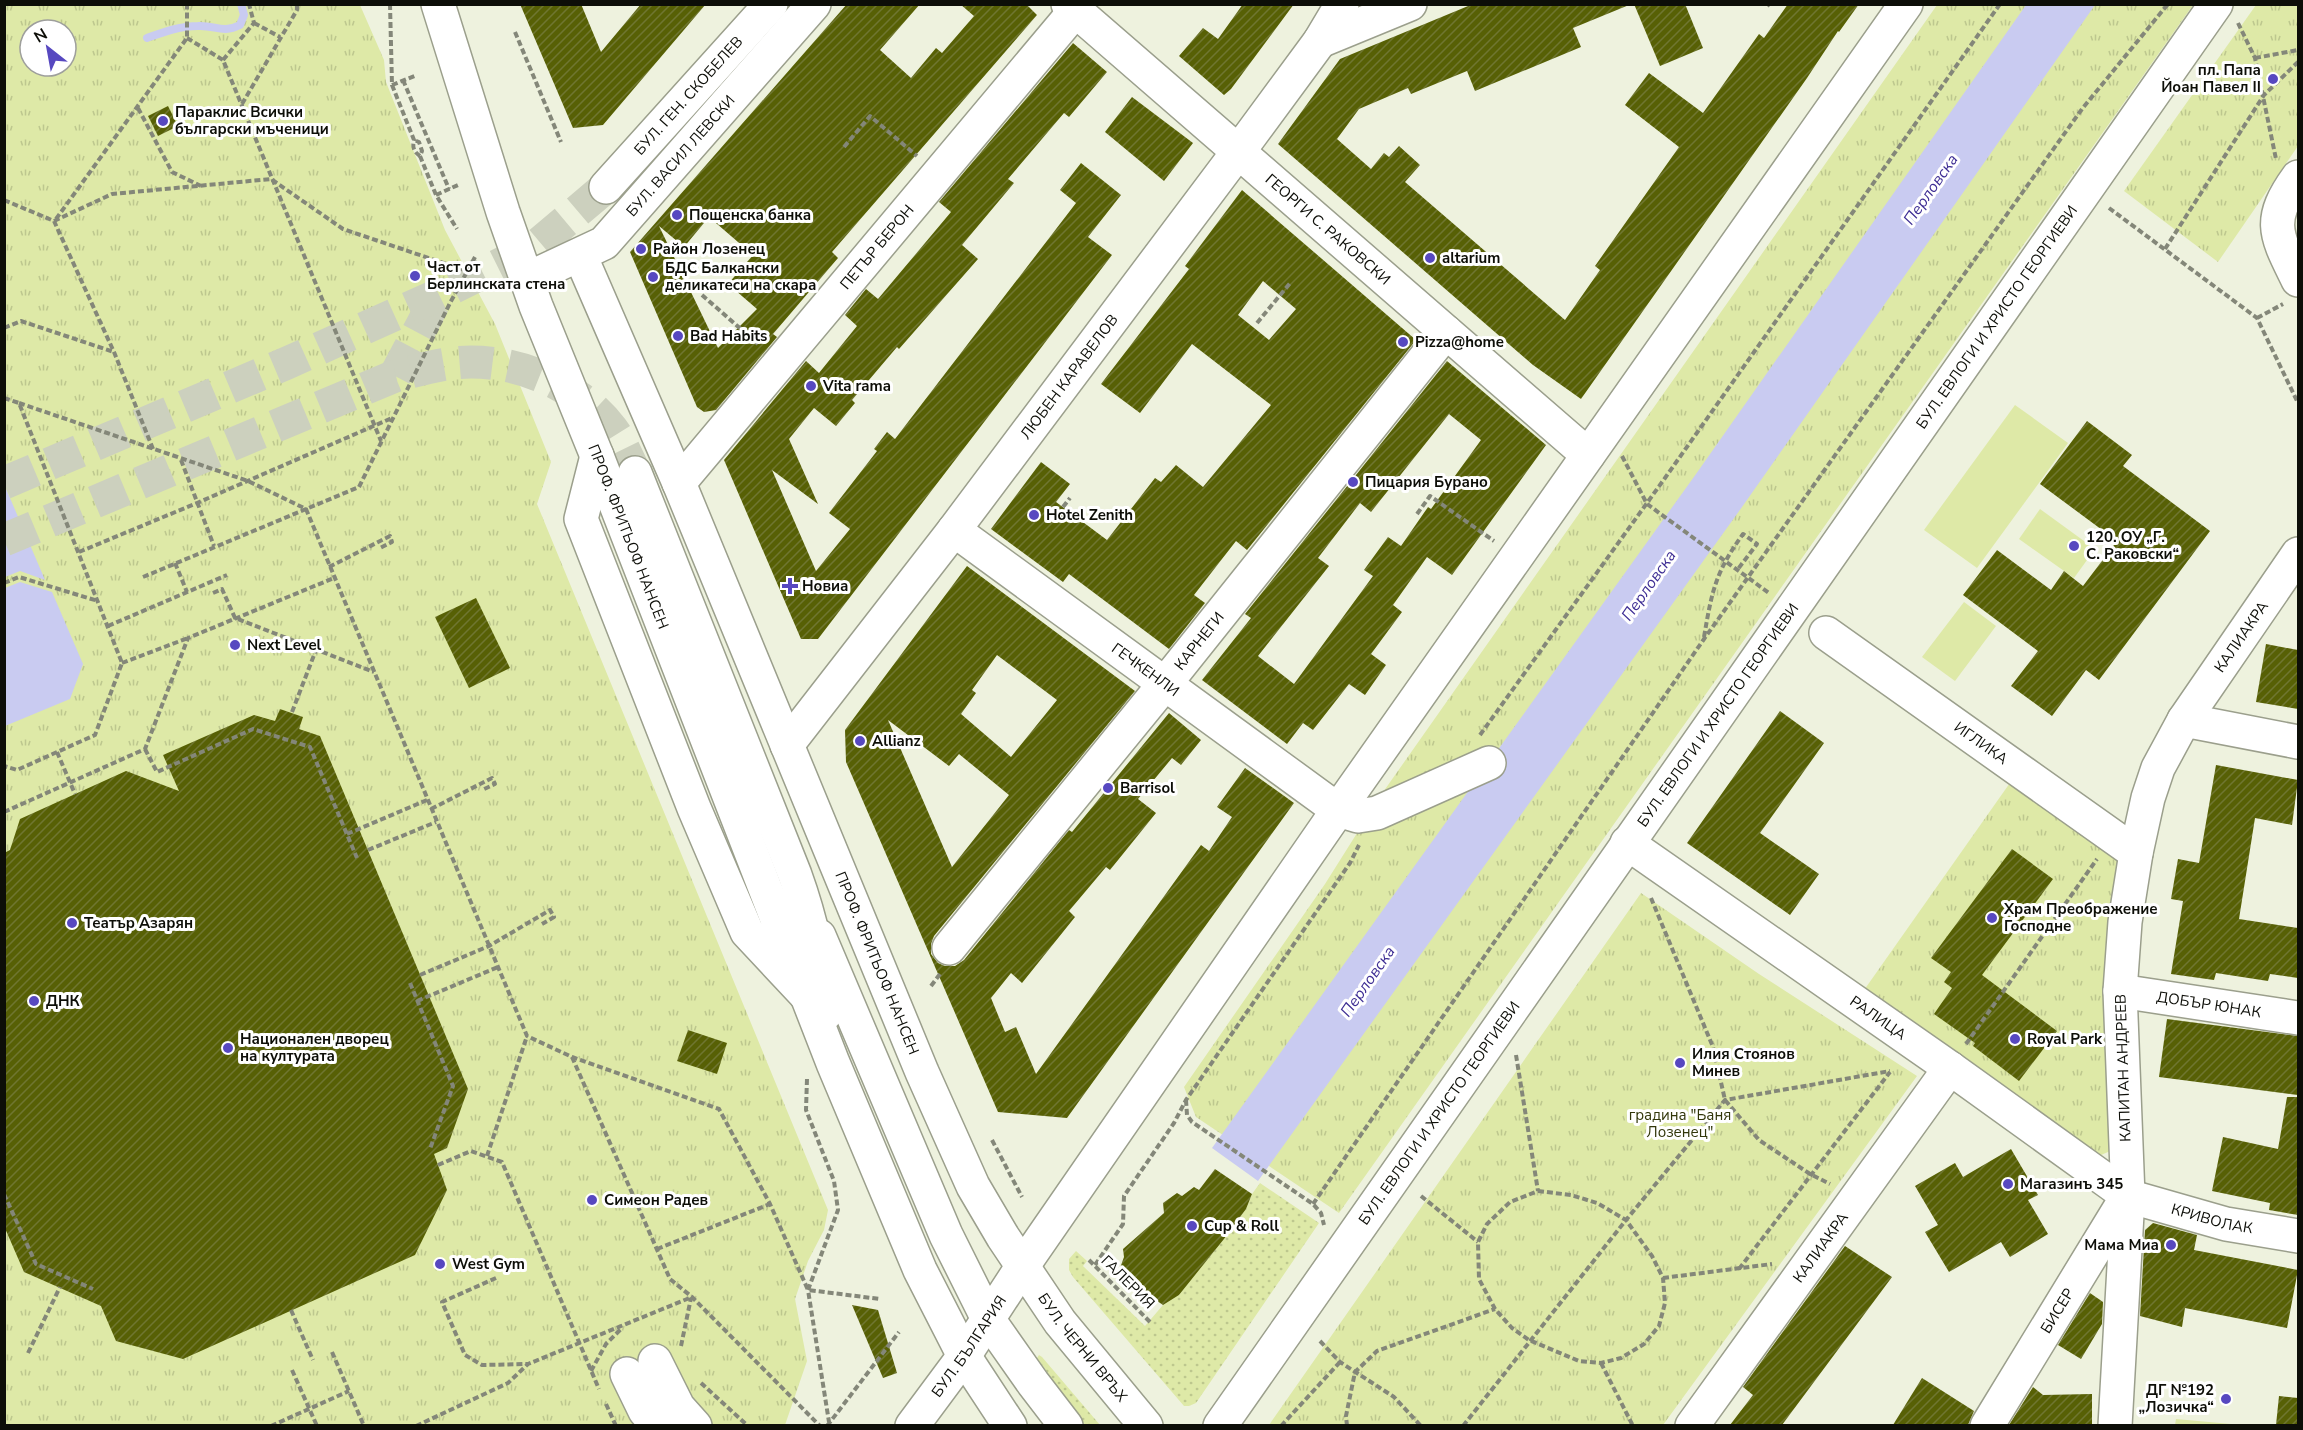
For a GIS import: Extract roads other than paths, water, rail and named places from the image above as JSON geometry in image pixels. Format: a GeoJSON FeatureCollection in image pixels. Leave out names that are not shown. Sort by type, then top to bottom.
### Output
{"type":"FeatureCollection","features":[{"type":"Feature","properties":{"kind":"main road","name":"ПРОФ. ФРИТЬОФ НАНСЕН"},"geometry":{"type":"LineString","coordinates":[[438,4],[503,212],[527,279],[774,908],[805,994],[920,1270],[964,1356]]}},
{"type":"Feature","properties":{"kind":"main road","name":"БУЛ. ГЕН. СКОБЕЛЕВ"},"geometry":{"type":"LineString","coordinates":[[606,187],[771,4]]}},
{"type":"Feature","properties":{"kind":"main road","name":"БУЛ. ВАСИЛ ЛЕВСКИ"},"geometry":{"type":"LineString","coordinates":[[527,279],[604,243],[814,4]]}},
{"type":"Feature","properties":{"kind":"main road","name":"ЛЮБЕН КАРАВЕЛОВ"},"geometry":{"type":"LineString","coordinates":[[787,745],[954,530],[1238,152],[1320,41],[1342,4]]}},
{"type":"Feature","properties":{"kind":"main road"},"geometry":{"type":"LineString","coordinates":[[1320,41],[1410,4]]}},
{"type":"Feature","properties":{"kind":"main road"},"geometry":{"type":"LineString","coordinates":[[1022,1267],[1338,810],[1906,4]]}},
{"type":"Feature","properties":{"kind":"main road","name":"ГЕОРГИ С. РАКОВСКИ"},"geometry":{"type":"LineString","coordinates":[[1072,8],[1588,455]]}},
{"type":"Feature","properties":{"kind":"main road","name":"ПЕТЪР БЕРОН"},"geometry":{"type":"LineString","coordinates":[[679,483],[938,175],[1072,8]]}},
{"type":"Feature","properties":{"kind":"main road","name":"БУЛ. ЕВЛОГИ И ХРИСТО ГЕОРГИЕВИ"},"geometry":{"type":"LineString","coordinates":[[1220,1425],[1627,843],[2227,14]]}},
{"type":"Feature","properties":{"kind":"main road"},"geometry":{"type":"LineString","coordinates":[[2291,187],[2276,222],[2279,242],[2293,291]]}},
{"type":"Feature","properties":{"kind":"main road"},"geometry":{"type":"LineString","coordinates":[[503,212],[528,235],[548,247],[580,255]]}},
{"type":"Feature","properties":{"kind":"main road","name":"ПРОФ. ФРИТЬОФ НАНСЕН"},"geometry":{"type":"LineString","coordinates":[[580,255],[679,483],[954,1148],[972,1186],[1022,1267]]}},
{"type":"Feature","properties":{"kind":"main road","name":"КАРНЕГИ"},"geometry":{"type":"LineString","coordinates":[[949,948],[1165,684],[1446,332]]}},
{"type":"Feature","properties":{"kind":"main road","name":"ПРОФ. ФРИТЬОФ НАНСЕН"},"geometry":{"type":"LineString","coordinates":[[634,473],[807,910],[820,959],[832,1063]]}},
{"type":"Feature","properties":{"kind":"main road","name":"ГЕЧКЕНЛИ"},"geometry":{"type":"LineString","coordinates":[[954,530],[1338,810]]}},
{"type":"Feature","properties":{"kind":"main road","name":"КАЛИАКРА"},"geometry":{"type":"LineString","coordinates":[[2184,720],[2298,554]]}},
{"type":"Feature","properties":{"kind":"main road","name":"ИГЛИКА"},"geometry":{"type":"LineString","coordinates":[[1826,633],[2136,853]]}},
{"type":"Feature","properties":{"kind":"main road"},"geometry":{"type":"LineString","coordinates":[[2184,720],[2298,742]]}},
{"type":"Feature","properties":{"kind":"main road","name":"КАПИТАН АНДРЕЕВ"},"geometry":{"type":"LineString","coordinates":[[2115,1425],[2128,1196],[2120,992],[2125,922],[2148,798],[2158,768],[2184,720]]}},
{"type":"Feature","properties":{"kind":"main road"},"geometry":{"type":"LineString","coordinates":[[1338,810],[1358,816],[1377,813],[1483,750]]}},
{"type":"Feature","properties":{"kind":"main road","name":"РАЛИЦА"},"geometry":{"type":"LineString","coordinates":[[1627,843],[1950,1068],[2128,1196]]}},
{"type":"Feature","properties":{"kind":"main road"},"geometry":{"type":"LineString","coordinates":[[836,972],[851,899]]}},
{"type":"Feature","properties":{"kind":"main road"},"geometry":{"type":"LineString","coordinates":[[807,910],[836,972],[946,1235],[988,1319],[1066,1425]]}},
{"type":"Feature","properties":{"kind":"main road","name":"ДОБЪР ЮНАК"},"geometry":{"type":"LineString","coordinates":[[2120,992],[2298,1018]]}},
{"type":"Feature","properties":{"kind":"main road","name":"КАЛИАКРА"},"geometry":{"type":"LineString","coordinates":[[1692,1425],[1950,1068]]}},
{"type":"Feature","properties":{"kind":"main road","name":"КРИВОЛАК"},"geometry":{"type":"LineString","coordinates":[[2128,1196],[2226,1224],[2298,1236]]}},
{"type":"Feature","properties":{"kind":"main road","name":"БИСЕР"},"geometry":{"type":"LineString","coordinates":[[1987,1425],[2128,1196]]}},
{"type":"Feature","properties":{"kind":"main road","name":"БУЛ. БЪЛГАРИЯ"},"geometry":{"type":"LineString","coordinates":[[912,1425],[964,1356],[1022,1267]]}},
{"type":"Feature","properties":{"kind":"main road","name":"БУЛ. ЧЕРНИ ВРЪХ"},"geometry":{"type":"LineString","coordinates":[[1022,1267],[1065,1329],[1146,1425]]}},
{"type":"Feature","properties":{"kind":"main road"},"geometry":{"type":"LineString","coordinates":[[964,1356],[1010,1425]]}},
{"type":"Feature","properties":{"kind":"main road"},"geometry":{"type":"LineString","coordinates":[[658,1425],[645,1411],[654,1362],[678,1407],[695,1425]]}},
{"type":"Feature","properties":{"kind":"water","name":"Перловска"},"geometry":{"type":"Polygon","coordinates":[[[2026,5],[2095,5],[1742,507],[1258,1181],[1212,1148],[1696,474],[2026,5]]]}},
{"type":"Feature","properties":{"kind":"water"},"geometry":{"type":"Polygon","coordinates":[[[4,484],[45,580],[20,571],[5,577],[4,484]]]}},
{"type":"Feature","properties":{"kind":"water"},"geometry":{"type":"Polygon","coordinates":[[[20,582],[52,592],[83,664],[70,699],[5,726],[5,588],[20,582]]]}},
{"type":"Feature","properties":{"kind":"waterway"},"geometry":{"type":"LineString","coordinates":[[147,38],[185,27],[234,28],[240,25],[244,15],[241,4]]}},
{"type":"Feature","properties":{"kind":"tunnel"},"geometry":{"type":"LineString","coordinates":[[4,483],[287,363],[438,295],[535,247],[606,187]]}},
{"type":"Feature","properties":{"kind":"tunnel"},"geometry":{"type":"LineString","coordinates":[[395,376],[438,295]]}},
{"type":"Feature","properties":{"kind":"tunnel"},"geometry":{"type":"LineString","coordinates":[[4,540],[395,376],[452,363],[491,363],[510,366],[549,379],[567,389],[599,414],[612,429],[635,473]]}},
{"type":"Feature","properties":{"kind":"place","name":"пл. Папа Йоан Павел II"},"geometry":{"type":"Point","coordinates":[2273,79]}},
{"type":"Feature","properties":{"kind":"place","name":"Параклис Всички български мъченици"},"geometry":{"type":"Point","coordinates":[163,121]}},
{"type":"Feature","properties":{"kind":"place","name":"Пощенска банка"},"geometry":{"type":"Point","coordinates":[677,215]}},
{"type":"Feature","properties":{"kind":"place","name":"Район Лозенец"},"geometry":{"type":"Point","coordinates":[641,249]}},
{"type":"Feature","properties":{"kind":"place","name":"altarium"},"geometry":{"type":"Point","coordinates":[1430,258]}},
{"type":"Feature","properties":{"kind":"place","name":"Част от Берлинската стена"},"geometry":{"type":"Point","coordinates":[415,276]}},
{"type":"Feature","properties":{"kind":"place","name":"БДС Балкански деликатеси на скара"},"geometry":{"type":"Point","coordinates":[653,277]}},
{"type":"Feature","properties":{"kind":"place","name":"Bad Habits"},"geometry":{"type":"Point","coordinates":[678,336]}},
{"type":"Feature","properties":{"kind":"place","name":"Pizza@home"},"geometry":{"type":"Point","coordinates":[1403,342]}},
{"type":"Feature","properties":{"kind":"place","name":"Vita rama"},"geometry":{"type":"Point","coordinates":[811,386]}},
{"type":"Feature","properties":{"kind":"place","name":"Пицария Бурано"},"geometry":{"type":"Point","coordinates":[1353,482]}},
{"type":"Feature","properties":{"kind":"place","name":"Hotel Zenith"},"geometry":{"type":"Point","coordinates":[1034,515]}},
{"type":"Feature","properties":{"kind":"place","name":"120. ОУ „Г. С. Раковски“"},"geometry":{"type":"Point","coordinates":[2074,546]}},
{"type":"Feature","properties":{"kind":"place","name":"Новиа"},"geometry":{"type":"Point","coordinates":[790,586]}},
{"type":"Feature","properties":{"kind":"place","name":"Next Level"},"geometry":{"type":"Point","coordinates":[235,645]}},
{"type":"Feature","properties":{"kind":"place","name":"Allianz"},"geometry":{"type":"Point","coordinates":[860,741]}},
{"type":"Feature","properties":{"kind":"place","name":"Barrisol"},"geometry":{"type":"Point","coordinates":[1108,788]}},
{"type":"Feature","properties":{"kind":"place","name":"Храм Преображение Господне"},"geometry":{"type":"Point","coordinates":[1992,918]}},
{"type":"Feature","properties":{"kind":"place","name":"Театър Азарян"},"geometry":{"type":"Point","coordinates":[72,923]}},
{"type":"Feature","properties":{"kind":"place","name":"ДНК"},"geometry":{"type":"Point","coordinates":[34,1001]}},
{"type":"Feature","properties":{"kind":"place","name":"Royal Park"},"geometry":{"type":"Point","coordinates":[2015,1039]}},
{"type":"Feature","properties":{"kind":"place","name":"Национален дворец на културата"},"geometry":{"type":"Point","coordinates":[228,1048]}},
{"type":"Feature","properties":{"kind":"place","name":"Илия Стоянов Минев"},"geometry":{"type":"Point","coordinates":[1680,1063]}},
{"type":"Feature","properties":{"kind":"place","name":"Магазинъ 345"},"geometry":{"type":"Point","coordinates":[2008,1184]}},
{"type":"Feature","properties":{"kind":"place","name":"Симеон Радев"},"geometry":{"type":"Point","coordinates":[592,1200]}},
{"type":"Feature","properties":{"kind":"place","name":"Cup & Roll"},"geometry":{"type":"Point","coordinates":[1192,1226]}},
{"type":"Feature","properties":{"kind":"place","name":"Мама Миа"},"geometry":{"type":"Point","coordinates":[2171,1245]}},
{"type":"Feature","properties":{"kind":"place","name":"West Gym"},"geometry":{"type":"Point","coordinates":[440,1264]}},
{"type":"Feature","properties":{"kind":"place","name":"ДГ №192 „Лозичка“"},"geometry":{"type":"Point","coordinates":[2226,1399]}},
{"type":"Feature","properties":{"kind":"park label","name":"градина \"Баня Лозенец\""},"geometry":{"type":"Point","coordinates":[1680,1124]}}]}
